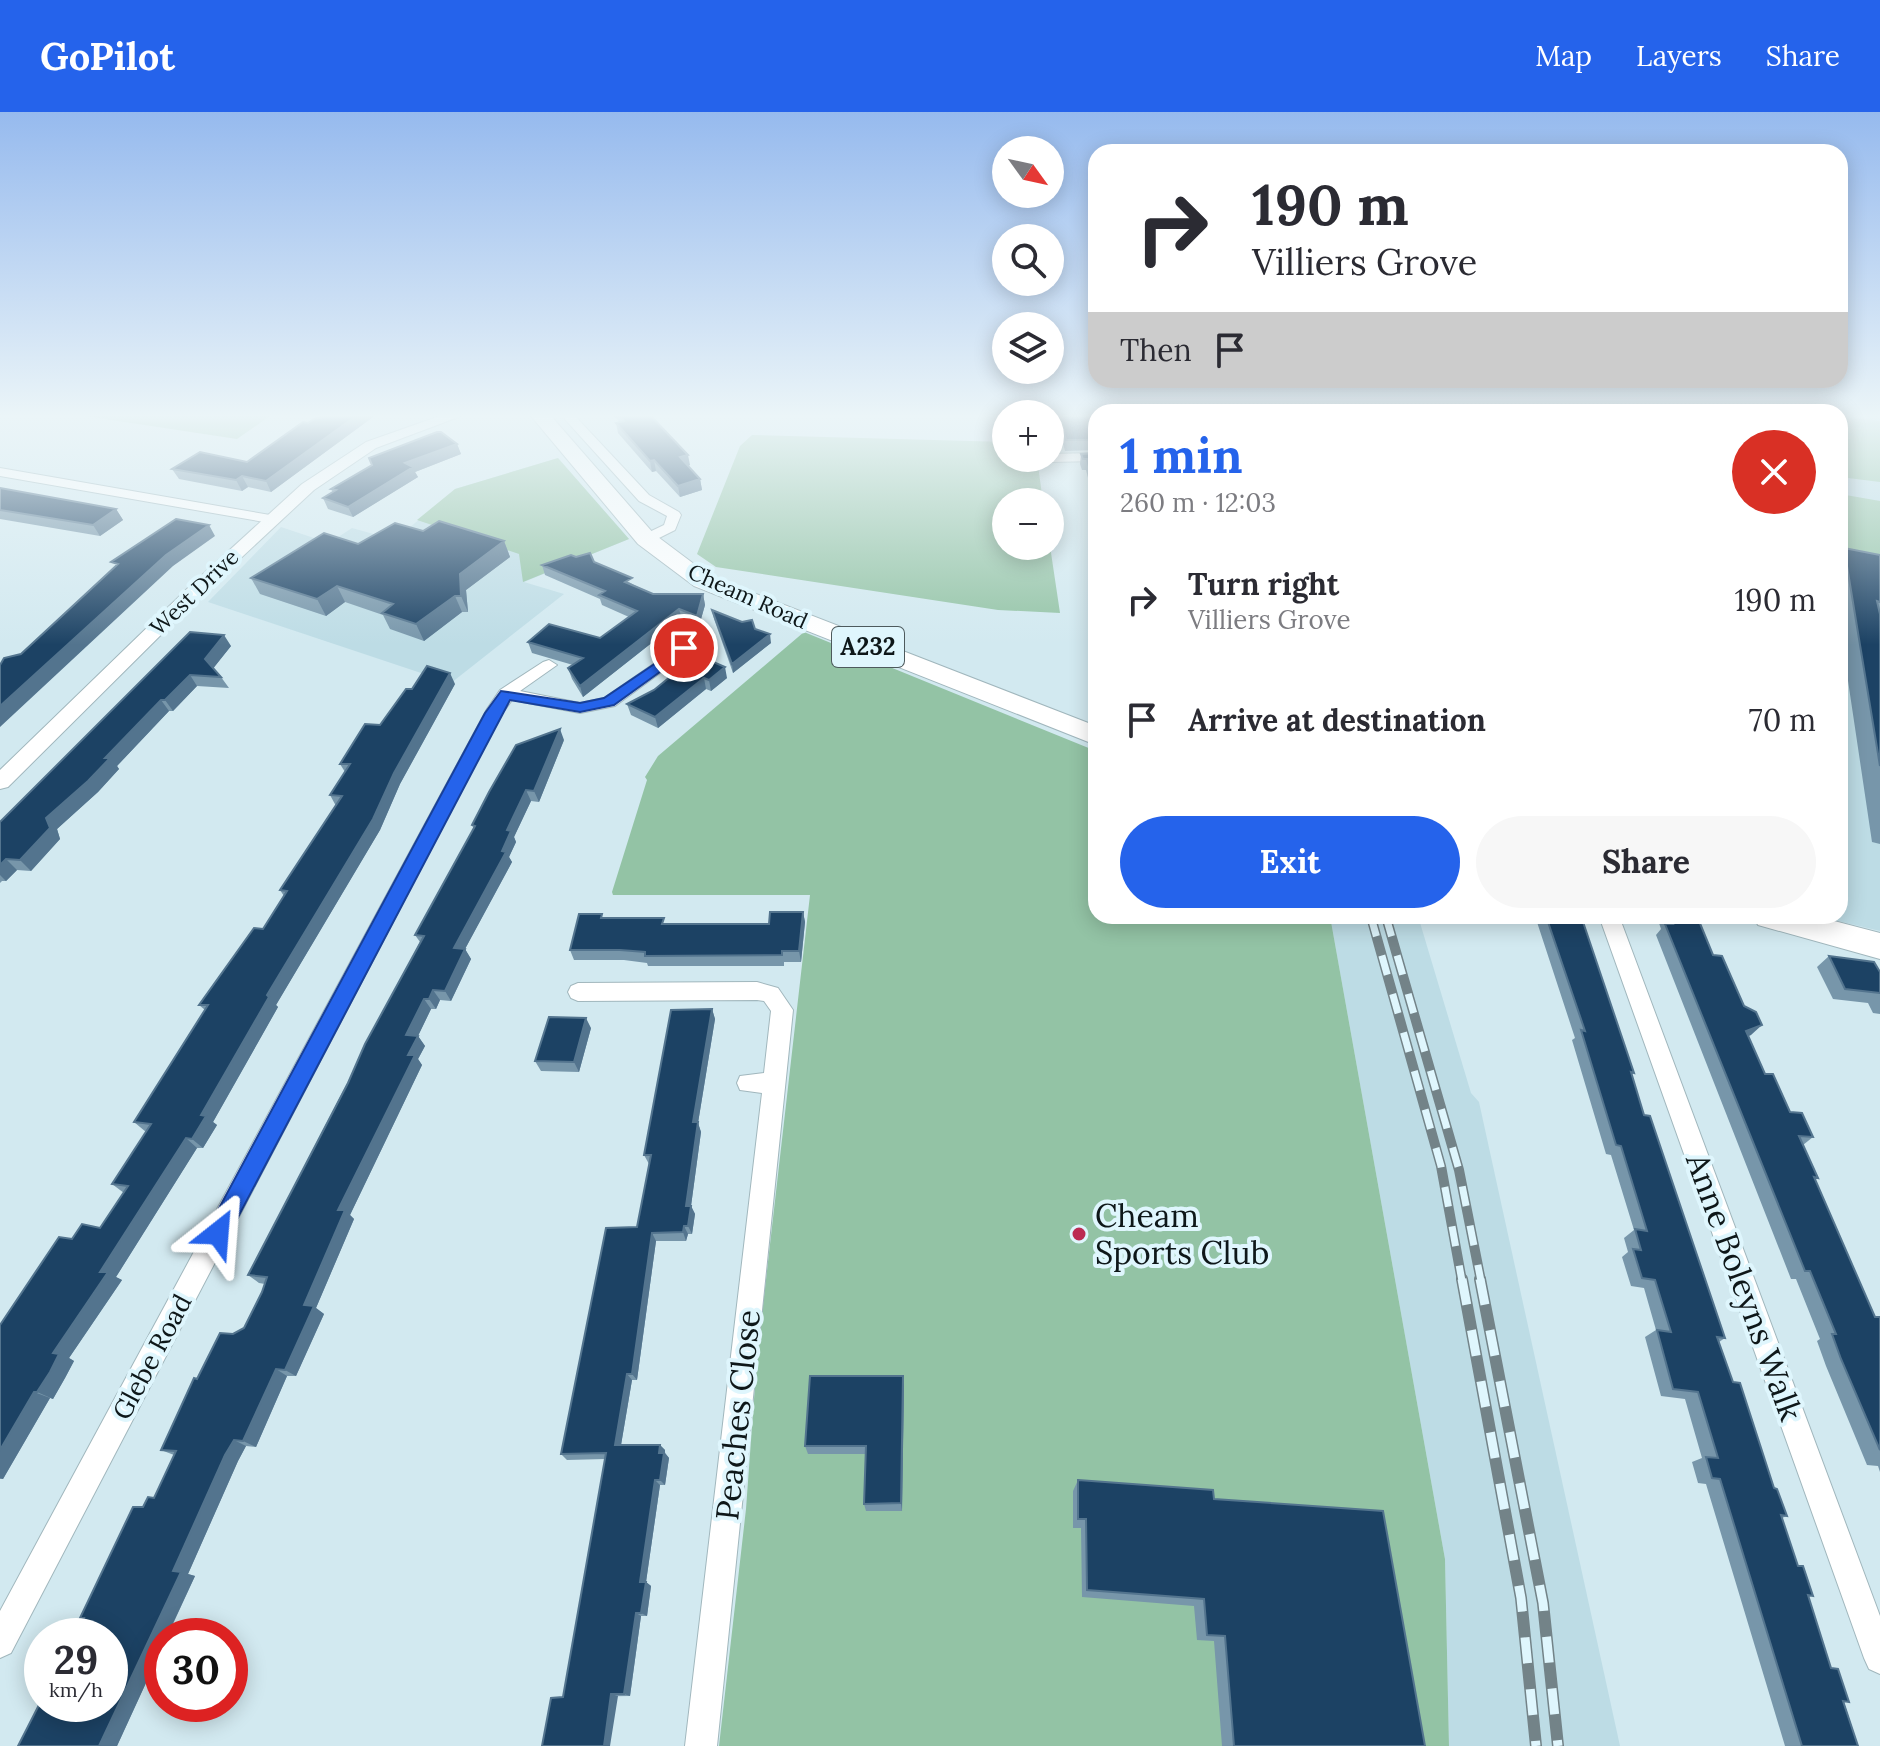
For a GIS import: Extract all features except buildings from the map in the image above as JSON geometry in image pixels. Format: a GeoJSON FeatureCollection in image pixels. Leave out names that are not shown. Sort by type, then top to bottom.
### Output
{"type":"FeatureCollection","features":[{"type":"Feature","properties":{"kind":"highway","name":"Cheam Road"},"geometry":{"type":"LineString","coordinates":[[606,492],[646,539],[702,581],[1088,733]]}},
{"type":"Feature","properties":{"kind":"highway"},"geometry":{"type":"LineString","coordinates":[[1799,924],[1880,946]]}},
{"type":"Feature","properties":{"kind":"street"},"geometry":{"type":"LineString","coordinates":[[116,492],[270,519]]}},
{"type":"Feature","properties":{"kind":"street","name":"West Drive"},"geometry":{"type":"LineString","coordinates":[[0,782],[270,519],[304,492]]}},
{"type":"Feature","properties":{"kind":"street"},"geometry":{"type":"LineString","coordinates":[[639,492],[674,515],[675,519],[670,527],[646,539]]}},
{"type":"Feature","properties":{"kind":"street"},"geometry":{"type":"LineString","coordinates":[[506,694],[580,708],[609,702],[684,648]]}},
{"type":"Feature","properties":{"kind":"street","name":"Glebe Road"},"geometry":{"type":"LineString","coordinates":[[0,1642],[493,713],[506,694],[525,677],[549,665]]}},
{"type":"Feature","properties":{"kind":"street","name":"Anne Boleyns Walk"},"geometry":{"type":"LineString","coordinates":[[1612,924],[1880,1658]]}},
{"type":"Feature","properties":{"kind":"street","name":"Peaches Close"},"geometry":{"type":"LineString","coordinates":[[578,992],[757,991],[771,994],[782,1010],[761,1083],[701,1746]]}},
{"type":"Feature","properties":{"kind":"shaded area"},"geometry":{"type":"Polygon","coordinates":[[[451,492],[588,492],[629,539],[524,582],[564,594],[451,683],[208,602],[281,527],[329,543],[352,528],[395,540],[451,492]]]}},
{"type":"Feature","properties":{"kind":"shaded area"},"geometry":{"type":"Polygon","coordinates":[[[1848,492],[1880,492],[1880,931],[1848,923],[1848,492]]]}},
{"type":"Feature","properties":{"kind":"shaded area"},"geometry":{"type":"Polygon","coordinates":[[[1331,924],[1420,924],[1471,1093],[1479,1102],[1620,1746],[1449,1746],[1445,1559],[1331,924]]]}},
{"type":"Feature","properties":{"kind":"green space"},"geometry":{"type":"Polygon","coordinates":[[[451,492],[588,492],[629,539],[523,582],[519,554],[417,520],[451,492]]]}},
{"type":"Feature","properties":{"kind":"green space"},"geometry":{"type":"Polygon","coordinates":[[[722,492],[992,492],[992,560],[1052,560],[1060,613],[998,610],[716,567],[697,554],[722,492]]]}},
{"type":"Feature","properties":{"kind":"green space"},"geometry":{"type":"Polygon","coordinates":[[[1848,495],[1880,501],[1880,628],[1848,621],[1848,495]]]}},
{"type":"Feature","properties":{"kind":"green space","name":"Cheam Sports Club"},"geometry":{"type":"Polygon","coordinates":[[[804,632],[1088,748],[1088,924],[1331,924],[1445,1559],[1449,1746],[719,1746],[746,1509],[757,1358],[810,895],[613,895],[647,780],[645,777],[658,756],[804,632]]]}},
{"type":"Feature","properties":{"kind":"railway"},"geometry":{"type":"LineString","coordinates":[[1373,924],[1441,1166],[1462,1281]]}},
{"type":"Feature","properties":{"kind":"railway"},"geometry":{"type":"LineString","coordinates":[[1388,924],[1459,1170],[1481,1281]]}},
{"type":"Feature","properties":{"kind":"railway"},"geometry":{"type":"LineString","coordinates":[[1462,1279],[1521,1598],[1536,1746]]}},
{"type":"Feature","properties":{"kind":"railway"},"geometry":{"type":"LineString","coordinates":[[1480,1279],[1543,1603],[1558,1746]]}},
{"type":"Feature","properties":{"kind":"place","name":"Cheam Sports Club"},"geometry":{"type":"Point","coordinates":[1079,1234]}},
{"type":"Feature","properties":{"kind":"route"},"geometry":{"type":"LineString","coordinates":[[218,1233],[493,713],[506,694],[580,708],[594,706],[624,693],[684,648]]}}]}
